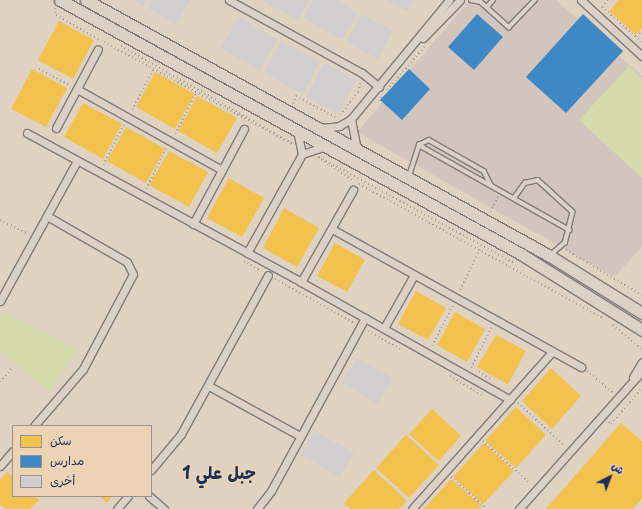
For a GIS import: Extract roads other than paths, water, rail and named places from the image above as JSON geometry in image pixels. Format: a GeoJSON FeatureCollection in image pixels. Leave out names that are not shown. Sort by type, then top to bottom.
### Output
{"type":"FeatureCollection","features":[{"type":"Feature","properties":{"kind":"street"},"geometry":{"type":"LineString","coordinates":[[86,0],[321,128],[550,256],[642,313]]}},
{"type":"Feature","properties":{"kind":"street"},"geometry":{"type":"LineString","coordinates":[[229,0],[362,72],[378,87]]}},
{"type":"Feature","properties":{"kind":"street"},"geometry":{"type":"LineString","coordinates":[[321,128],[339,126],[351,119],[418,42],[460,0]]}},
{"type":"Feature","properties":{"kind":"street"},"geometry":{"type":"LineString","coordinates":[[581,0],[642,56]]}},
{"type":"Feature","properties":{"kind":"street"},"geometry":{"type":"LineString","coordinates":[[418,42],[448,1]]}},
{"type":"Feature","properties":{"kind":"street"},"geometry":{"type":"LineString","coordinates":[[56,5],[327,146],[527,257],[642,330]]}},
{"type":"Feature","properties":{"kind":"street"},"geometry":{"type":"LineString","coordinates":[[56,128],[98,49]]}},
{"type":"Feature","properties":{"kind":"street"},"geometry":{"type":"LineString","coordinates":[[77,89],[222,170]]}},
{"type":"Feature","properties":{"kind":"street"},"geometry":{"type":"LineString","coordinates":[[351,119],[357,149]]}},
{"type":"Feature","properties":{"kind":"street"},"geometry":{"type":"LineString","coordinates":[[193,224],[244,129]]}},
{"type":"Feature","properties":{"kind":"street"},"geometry":{"type":"LineString","coordinates":[[247,253],[302,154],[297,130]]}},
{"type":"Feature","properties":{"kind":"street"},"geometry":{"type":"LineString","coordinates":[[27,133],[301,282],[511,399]]}},
{"type":"Feature","properties":{"kind":"street"},"geometry":{"type":"LineString","coordinates":[[302,154],[327,146]]}},
{"type":"Feature","properties":{"kind":"street"},"geometry":{"type":"LineString","coordinates":[[0,301],[37,238],[77,160]]}},
{"type":"Feature","properties":{"kind":"street"},"geometry":{"type":"LineString","coordinates":[[301,282],[354,190]]}},
{"type":"Feature","properties":{"kind":"street"},"geometry":{"type":"LineString","coordinates":[[35,425],[83,368],[133,274],[127,262],[47,216]]}},
{"type":"Feature","properties":{"kind":"street"},"geometry":{"type":"LineString","coordinates":[[332,229],[581,367]]}},
{"type":"Feature","properties":{"kind":"street"},"geometry":{"type":"LineString","coordinates":[[152,469],[178,438],[209,386],[268,275]]}},
{"type":"Feature","properties":{"kind":"street"},"geometry":{"type":"LineString","coordinates":[[384,328],[414,275]]}},
{"type":"Feature","properties":{"kind":"street"},"geometry":{"type":"LineString","coordinates":[[257,509],[271,491],[365,318]]}},
{"type":"Feature","properties":{"kind":"street"},"geometry":{"type":"LineString","coordinates":[[412,509],[552,352]]}},
{"type":"Feature","properties":{"kind":"street"},"geometry":{"type":"LineString","coordinates":[[626,387],[642,362]]}},
{"type":"Feature","properties":{"kind":"street"},"geometry":{"type":"LineString","coordinates":[[519,509],[626,387],[641,374]]}},
{"type":"Feature","properties":{"kind":"street"},"geometry":{"type":"LineString","coordinates":[[209,386],[300,436]]}},
{"type":"Feature","properties":{"kind":"street"},"geometry":{"type":"LineString","coordinates":[[0,466],[12,452]]}},
{"type":"Feature","properties":{"kind":"street"},"geometry":{"type":"LineString","coordinates":[[117,509],[127,497]]}},
{"type":"Feature","properties":{"kind":"street"},"geometry":{"type":"LineString","coordinates":[[150,497],[164,509]]}},
{"type":"Feature","properties":{"kind":"lane"},"geometry":{"type":"LineString","coordinates":[[471,0],[480,1],[509,26],[535,0]]}},
{"type":"Feature","properties":{"kind":"lane"},"geometry":{"type":"LineString","coordinates":[[487,7],[493,0]]}},
{"type":"Feature","properties":{"kind":"lane"},"geometry":{"type":"LineString","coordinates":[[409,178],[419,145],[427,140],[438,144],[484,171],[491,185]]}},
{"type":"Feature","properties":{"kind":"lane"},"geometry":{"type":"LineString","coordinates":[[419,145],[570,230]]}},
{"type":"Feature","properties":{"kind":"lane"},"geometry":{"type":"LineString","coordinates":[[514,198],[526,182],[543,183],[573,212],[570,230],[561,248],[550,256]]}},
{"type":"Feature","properties":{"kind":"district","name":"جبل علي 1"},"geometry":{"type":"Point","coordinates":[219,473]}}]}
